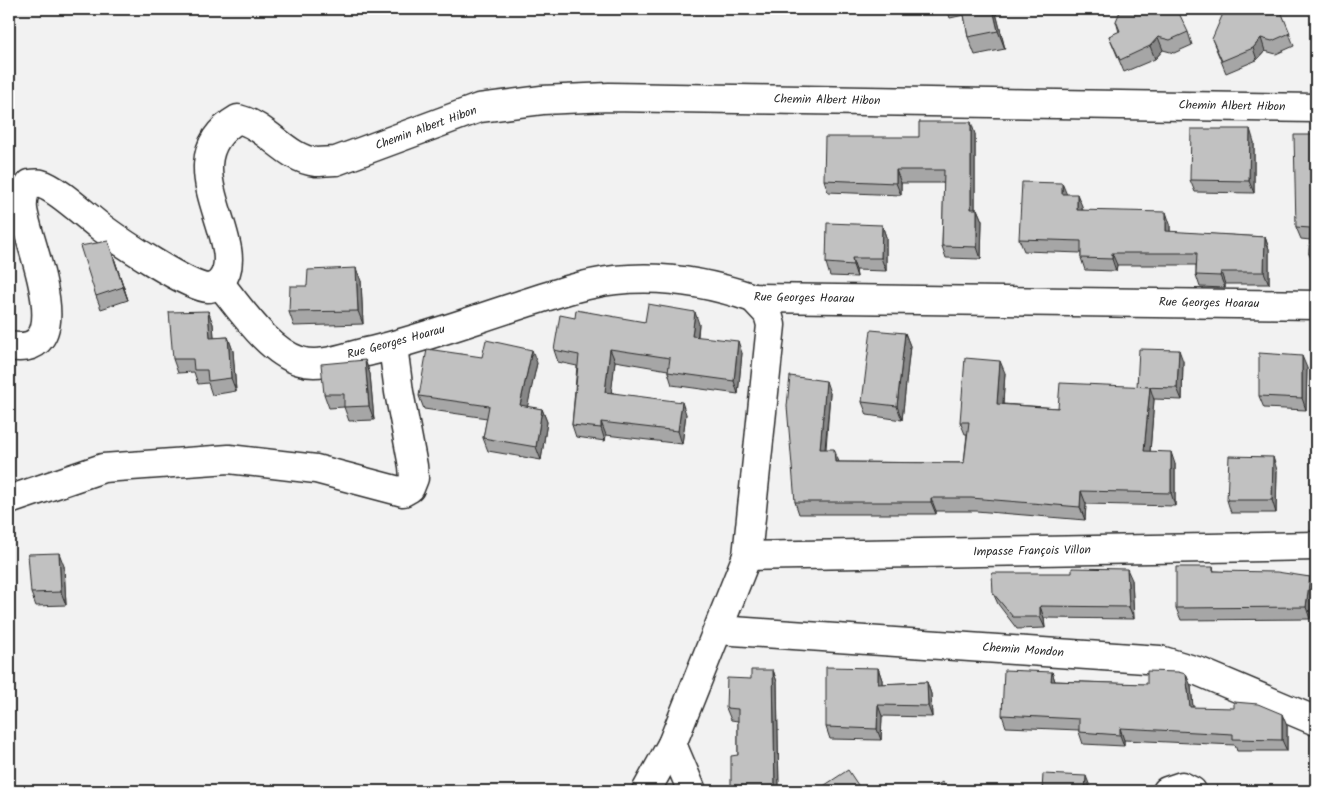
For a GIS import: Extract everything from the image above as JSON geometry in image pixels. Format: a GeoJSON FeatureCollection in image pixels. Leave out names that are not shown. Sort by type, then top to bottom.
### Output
{"type":"FeatureCollection","features":[{"type":"Feature","properties":{"kind":"street","name":"Chemin Albert Hibon"},"geometry":{"type":"LineString","coordinates":[[220,284],[227,272],[228,255],[209,185],[209,162],[215,142],[226,126],[238,119],[252,122],[296,155],[315,162],[336,161],[479,108],[542,100],[609,97],[1316,108]]}},
{"type":"Feature","properties":{"kind":"street"},"geometry":{"type":"LineString","coordinates":[[9,346],[27,347],[36,343],[43,334],[47,318],[44,294],[22,208],[24,192],[30,184],[41,184],[57,193],[103,229],[189,283],[209,288],[220,284]]}},
{"type":"Feature","properties":{"kind":"street","name":"Rue Georges Hoarau"},"geometry":{"type":"LineString","coordinates":[[220,284],[274,347],[289,357],[303,362],[319,363],[393,346],[561,291],[615,280],[649,278],[681,281],[730,290],[753,298],[1316,305]]}},
{"type":"Feature","properties":{"kind":"street"},"geometry":{"type":"LineString","coordinates":[[646,791],[672,744],[747,556],[772,326],[768,314],[753,298]]}},
{"type":"Feature","properties":{"kind":"street"},"geometry":{"type":"LineString","coordinates":[[9,500],[103,468],[229,458],[316,469],[403,492],[410,488],[414,478],[398,392],[393,346]]}},
{"type":"Feature","properties":{"kind":"street","name":"Impasse François Villon"},"geometry":{"type":"LineString","coordinates":[[747,556],[1316,546]]}},
{"type":"Feature","properties":{"kind":"street","name":"Chemin Mondon"},"geometry":{"type":"LineString","coordinates":[[718,630],[1160,660],[1200,672],[1316,721]]}},
{"type":"Feature","properties":{"kind":"street"},"geometry":{"type":"LineString","coordinates":[[672,744],[692,791]]}},
{"type":"Feature","properties":{"kind":"street"},"geometry":{"type":"LineString","coordinates":[[1167,791],[1182,786],[1192,791]]}},
{"type":"Feature","properties":{"kind":"building"},"geometry":{"type":"Polygon","coordinates":[[[963,9],[993,9],[998,31],[968,37],[963,9]]]}},
{"type":"Feature","properties":{"kind":"building"},"geometry":{"type":"Polygon","coordinates":[[[1121,9],[1132,9],[1143,14],[1156,9],[1177,9],[1188,32],[1170,40],[1158,37],[1150,46],[1120,60],[1109,36],[1120,31],[1116,21],[1121,9]]]}},
{"type":"Feature","properties":{"kind":"building"},"geometry":{"type":"Polygon","coordinates":[[[1225,9],[1241,9],[1249,13],[1260,9],[1280,9],[1290,33],[1272,41],[1261,38],[1253,48],[1222,61],[1212,39],[1225,9]]]}},
{"type":"Feature","properties":{"kind":"building"},"geometry":{"type":"Polygon","coordinates":[[[919,122],[971,122],[971,209],[977,209],[977,247],[942,246],[944,170],[896,170],[896,183],[824,180],[825,137],[919,137],[919,122]]]}},
{"type":"Feature","properties":{"kind":"building"},"geometry":{"type":"Polygon","coordinates":[[[1191,129],[1250,129],[1249,181],[1190,180],[1191,129]]]}},
{"type":"Feature","properties":{"kind":"building"},"geometry":{"type":"Polygon","coordinates":[[[1294,135],[1316,135],[1316,255],[1309,254],[1310,228],[1296,227],[1294,135]]]}},
{"type":"Feature","properties":{"kind":"building"},"geometry":{"type":"Polygon","coordinates":[[[1022,182],[1062,183],[1062,194],[1077,194],[1077,210],[1166,212],[1166,231],[1265,237],[1264,272],[1221,272],[1220,276],[1196,275],[1197,253],[1112,253],[1112,259],[1081,258],[1081,241],[1019,239],[1022,182]]]}},
{"type":"Feature","properties":{"kind":"building"},"geometry":{"type":"Polygon","coordinates":[[[827,223],[882,225],[881,258],[852,258],[853,265],[826,263],[827,223]]]}},
{"type":"Feature","properties":{"kind":"building"},"geometry":{"type":"Polygon","coordinates":[[[108,241],[123,287],[96,296],[80,246],[108,241]]]}},
{"type":"Feature","properties":{"kind":"building"},"geometry":{"type":"Polygon","coordinates":[[[356,268],[358,311],[289,312],[290,286],[307,286],[308,270],[356,268]]]}},
{"type":"Feature","properties":{"kind":"building"},"geometry":{"type":"Polygon","coordinates":[[[648,304],[695,312],[692,336],[738,341],[734,381],[668,372],[670,358],[610,349],[605,392],[682,402],[678,431],[601,422],[601,428],[572,425],[579,355],[554,350],[560,315],[575,318],[576,310],[645,322],[648,304]]]}},
{"type":"Feature","properties":{"kind":"building"},"geometry":{"type":"Polygon","coordinates":[[[208,311],[210,338],[228,337],[231,378],[208,381],[207,370],[194,370],[193,359],[173,359],[169,312],[208,311]]]}},
{"type":"Feature","properties":{"kind":"building"},"geometry":{"type":"Polygon","coordinates":[[[871,330],[905,333],[897,406],[862,402],[871,330]]]}},
{"type":"Feature","properties":{"kind":"building"},"geometry":{"type":"Polygon","coordinates":[[[486,340],[532,350],[520,405],[542,409],[536,447],[483,438],[489,406],[419,396],[427,349],[482,357],[486,340]]]}},
{"type":"Feature","properties":{"kind":"building"},"geometry":{"type":"Polygon","coordinates":[[[1139,349],[1179,350],[1177,388],[1137,387],[1139,349]]]}},
{"type":"Feature","properties":{"kind":"building"},"geometry":{"type":"Polygon","coordinates":[[[1259,353],[1302,356],[1302,398],[1259,396],[1259,353]]]}},
{"type":"Feature","properties":{"kind":"building"},"geometry":{"type":"Polygon","coordinates":[[[965,358],[1000,361],[997,404],[1058,408],[1060,383],[1150,387],[1144,451],[1171,452],[1171,493],[1081,491],[1080,507],[971,498],[931,498],[931,502],[795,502],[787,406],[790,376],[826,381],[820,449],[834,449],[835,462],[964,463],[969,422],[960,422],[965,358]]]}},
{"type":"Feature","properties":{"kind":"building"},"geometry":{"type":"Polygon","coordinates":[[[365,360],[369,406],[344,407],[344,394],[324,394],[321,364],[365,360]]]}},
{"type":"Feature","properties":{"kind":"building"},"geometry":{"type":"Polygon","coordinates":[[[1229,456],[1273,457],[1272,500],[1227,500],[1229,456]]]}},
{"type":"Feature","properties":{"kind":"building"},"geometry":{"type":"Polygon","coordinates":[[[59,553],[61,592],[31,593],[28,554],[59,553]]]}},
{"type":"Feature","properties":{"kind":"building"},"geometry":{"type":"Polygon","coordinates":[[[1176,567],[1213,567],[1213,571],[1277,572],[1310,577],[1306,607],[1176,608],[1176,567]]]}},
{"type":"Feature","properties":{"kind":"building"},"geometry":{"type":"Polygon","coordinates":[[[1072,568],[1127,569],[1129,607],[1040,606],[1040,617],[1013,617],[993,593],[992,573],[1072,573],[1072,568]]]}},
{"type":"Feature","properties":{"kind":"building"},"geometry":{"type":"Polygon","coordinates":[[[826,667],[878,668],[878,684],[927,682],[928,706],[878,705],[877,729],[826,727],[826,667]]]}},
{"type":"Feature","properties":{"kind":"building"},"geometry":{"type":"Polygon","coordinates":[[[751,670],[773,670],[775,791],[731,791],[731,756],[738,755],[738,709],[726,708],[727,678],[751,679],[751,670]]]}},
{"type":"Feature","properties":{"kind":"building"},"geometry":{"type":"Polygon","coordinates":[[[1004,670],[1052,672],[1051,681],[1147,684],[1147,671],[1186,674],[1190,707],[1234,708],[1234,702],[1258,704],[1282,714],[1282,740],[1233,739],[1233,734],[1120,728],[1120,735],[1079,732],[1079,719],[1002,715],[1004,670]]]}},
{"type":"Feature","properties":{"kind":"building"},"geometry":{"type":"Polygon","coordinates":[[[848,770],[862,791],[825,791],[822,787],[848,770]]]}},
{"type":"Feature","properties":{"kind":"building"},"geometry":{"type":"Polygon","coordinates":[[[1043,774],[1086,776],[1085,791],[1042,791],[1043,774]]]}},
{"type":"Feature","properties":{"kind":"building"},"geometry":{"type":"Polygon","coordinates":[[[942,782],[948,791],[929,791],[942,782]]]}}]}
